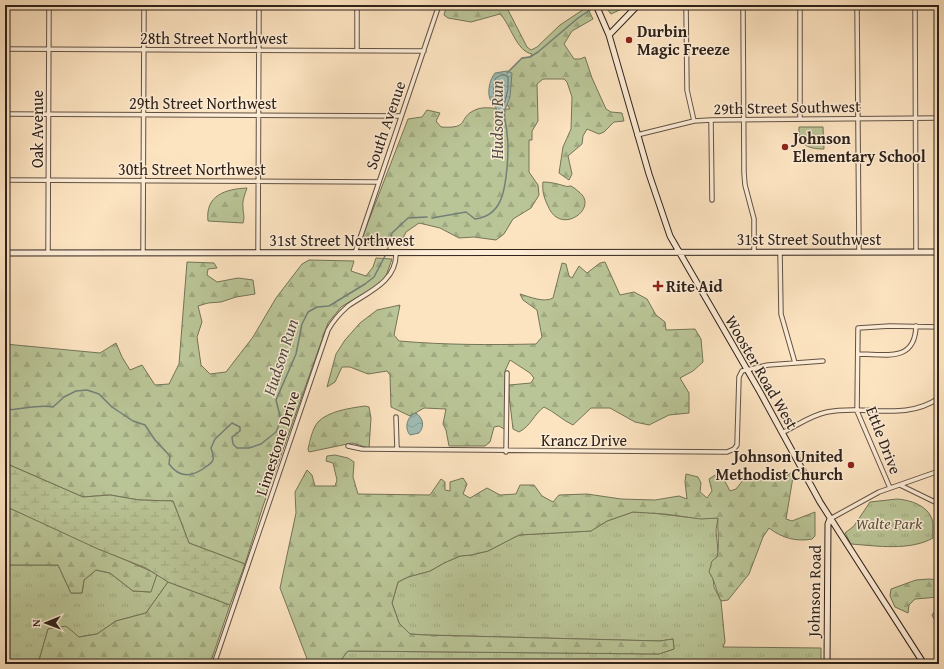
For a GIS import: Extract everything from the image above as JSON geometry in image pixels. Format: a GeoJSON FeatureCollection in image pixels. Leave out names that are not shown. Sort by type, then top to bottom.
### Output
{"type":"FeatureCollection","features":[{"type":"Feature","properties":{"kind":"main road","name":"Wooster Road West"},"geometry":{"type":"LineString","coordinates":[[596,5],[609,35],[637,135],[665,225],[678,252],[746,369],[830,519],[924,664]]}},
{"type":"Feature","properties":{"kind":"main road"},"geometry":{"type":"LineString","coordinates":[[609,35],[638,5]]}},
{"type":"Feature","properties":{"kind":"main road","name":"31st Street Southwest"},"geometry":{"type":"LineString","coordinates":[[678,252],[939,252]]}},
{"type":"Feature","properties":{"kind":"main road","name":"31st Street Northwest"},"geometry":{"type":"LineString","coordinates":[[5,253],[396,254],[678,252]]}},
{"type":"Feature","properties":{"kind":"main road","name":"Johnson Road"},"geometry":{"type":"LineString","coordinates":[[827,664],[828,524],[830,519]]}},
{"type":"Feature","properties":{"kind":"street","name":"Oak Avenue"},"geometry":{"type":"LineString","coordinates":[[48,253],[49,5]]}},
{"type":"Feature","properties":{"kind":"street"},"geometry":{"type":"LineString","coordinates":[[143,253],[144,5]]}},
{"type":"Feature","properties":{"kind":"street"},"geometry":{"type":"LineString","coordinates":[[258,253],[259,5]]}},
{"type":"Feature","properties":{"kind":"street"},"geometry":{"type":"LineString","coordinates":[[357,5],[357,50]]}},
{"type":"Feature","properties":{"kind":"street","name":"South Avenue"},"geometry":{"type":"LineString","coordinates":[[355,253],[439,5]]}},
{"type":"Feature","properties":{"kind":"street"},"geometry":{"type":"LineString","coordinates":[[686,5],[687,90],[694,122]]}},
{"type":"Feature","properties":{"kind":"street"},"geometry":{"type":"LineString","coordinates":[[743,5],[744,181],[754,219],[754,252]]}},
{"type":"Feature","properties":{"kind":"street"},"geometry":{"type":"LineString","coordinates":[[800,5],[800,119]]}},
{"type":"Feature","properties":{"kind":"street"},"geometry":{"type":"LineString","coordinates":[[857,5],[859,252]]}},
{"type":"Feature","properties":{"kind":"street"},"geometry":{"type":"LineString","coordinates":[[914,5],[916,252]]}},
{"type":"Feature","properties":{"kind":"street","name":"28th Street Northwest"},"geometry":{"type":"LineString","coordinates":[[5,49],[424,51]]}},
{"type":"Feature","properties":{"kind":"street","name":"29th Street Northwest"},"geometry":{"type":"LineString","coordinates":[[5,114],[401,116]]}},
{"type":"Feature","properties":{"kind":"street","name":"29th Street Southwest"},"geometry":{"type":"LineString","coordinates":[[637,135],[694,122],[711,120],[939,118]]}},
{"type":"Feature","properties":{"kind":"street"},"geometry":{"type":"LineString","coordinates":[[711,120],[712,200]]}},
{"type":"Feature","properties":{"kind":"street","name":"30th Street Northwest"},"geometry":{"type":"LineString","coordinates":[[5,180],[378,182]]}},
{"type":"Feature","properties":{"kind":"street"},"geometry":{"type":"LineString","coordinates":[[780,252],[781,314],[795,363]]}},
{"type":"Feature","properties":{"kind":"street","name":"Limestone Drive"},"geometry":{"type":"LineString","coordinates":[[214,664],[328,330],[343,311],[385,281],[391,273],[396,254]]}},
{"type":"Feature","properties":{"kind":"street"},"geometry":{"type":"LineString","coordinates":[[858,354],[895,355],[906,352],[912,346],[915,339],[916,326],[939,326]]}},
{"type":"Feature","properties":{"kind":"street","name":"Ettle Drive"},"geometry":{"type":"LineString","coordinates":[[890,488],[857,411],[858,328],[916,326]]}},
{"type":"Feature","properties":{"kind":"street"},"geometry":{"type":"LineString","coordinates":[[746,369],[768,365],[823,361]]}},
{"type":"Feature","properties":{"kind":"street","name":"Krancz Drive"},"geometry":{"type":"LineString","coordinates":[[348,446],[362,449],[506,452],[731,451],[736,447],[738,439],[738,377],[740,373],[746,369]]}},
{"type":"Feature","properties":{"kind":"street"},"geometry":{"type":"LineString","coordinates":[[506,452],[507,373]]}},
{"type":"Feature","properties":{"kind":"street"},"geometry":{"type":"LineString","coordinates":[[782,433],[824,413],[911,410],[922,407],[939,398]]}},
{"type":"Feature","properties":{"kind":"street"},"geometry":{"type":"LineString","coordinates":[[396,417],[397,449]]}},
{"type":"Feature","properties":{"kind":"street"},"geometry":{"type":"LineString","coordinates":[[830,519],[868,497],[939,471]]}},
{"type":"Feature","properties":{"kind":"street"},"geometry":{"type":"LineString","coordinates":[[900,485],[939,504]]}},
{"type":"Feature","properties":{"kind":"green space"},"geometry":{"type":"Polygon","coordinates":[[[447,5],[506,6],[527,47],[531,50],[537,47],[560,25],[587,7],[593,19],[572,31],[564,44],[574,59],[585,57],[592,78],[606,109],[611,112],[622,113],[624,121],[614,122],[604,132],[599,134],[587,129],[583,136],[582,144],[568,156],[572,174],[569,180],[559,173],[563,147],[571,129],[572,97],[567,82],[564,79],[543,79],[537,84],[538,121],[532,131],[532,140],[529,140],[529,172],[538,185],[539,195],[531,208],[513,219],[504,234],[496,240],[474,237],[459,238],[440,228],[419,223],[406,232],[401,242],[360,243],[408,119],[422,117],[427,110],[440,113],[436,121],[441,127],[450,127],[460,125],[466,116],[475,110],[488,108],[510,109],[506,103],[506,74],[522,58],[530,57],[532,54],[526,52],[518,43],[500,14],[471,22],[448,18],[444,15],[447,5]]]}},
{"type":"Feature","properties":{"kind":"green space"},"geometry":{"type":"Polygon","coordinates":[[[604,5],[630,5],[611,14],[604,5]]]}},
{"type":"Feature","properties":{"kind":"green space"},"geometry":{"type":"Polygon","coordinates":[[[799,127],[823,127],[824,149],[813,148],[805,145],[800,138],[799,127]]]}},
{"type":"Feature","properties":{"kind":"green space"},"geometry":{"type":"Polygon","coordinates":[[[543,182],[571,186],[579,192],[584,198],[585,205],[582,212],[576,217],[569,219],[561,219],[554,215],[544,197],[543,182]]]}},
{"type":"Feature","properties":{"kind":"green space"},"geometry":{"type":"Polygon","coordinates":[[[247,188],[243,202],[243,223],[208,221],[208,212],[213,199],[225,192],[247,188]]]}},
{"type":"Feature","properties":{"kind":"green space"},"geometry":{"type":"Polygon","coordinates":[[[376,258],[392,259],[386,276],[379,284],[341,307],[328,323],[263,506],[245,564],[189,543],[173,501],[139,500],[110,495],[83,497],[5,463],[5,344],[100,353],[116,343],[130,370],[142,365],[155,385],[169,384],[179,364],[187,262],[214,263],[217,268],[208,269],[207,275],[217,282],[238,278],[253,280],[255,294],[198,306],[202,322],[197,337],[201,365],[210,374],[226,372],[253,337],[276,298],[302,264],[309,260],[354,261],[351,271],[366,276],[373,267],[376,258]]]}},
{"type":"Feature","properties":{"kind":"green space"},"geometry":{"type":"Polygon","coordinates":[[[605,262],[620,295],[634,292],[647,299],[656,315],[665,322],[666,330],[695,329],[701,339],[703,362],[693,371],[680,378],[689,393],[689,413],[669,415],[649,425],[635,422],[610,408],[591,408],[573,425],[544,407],[527,427],[519,432],[513,429],[509,385],[531,383],[534,378],[530,373],[510,360],[505,371],[507,373],[506,430],[499,426],[494,427],[490,442],[485,446],[449,446],[446,430],[443,424],[446,409],[424,408],[410,416],[391,407],[390,375],[387,371],[368,374],[350,367],[342,367],[335,382],[327,387],[336,354],[345,340],[360,323],[377,310],[400,305],[394,335],[399,341],[502,345],[536,344],[542,337],[537,310],[523,300],[520,294],[545,300],[553,298],[562,263],[566,264],[569,276],[572,278],[579,266],[587,273],[600,263],[605,262]]]}},
{"type":"Feature","properties":{"kind":"green space"},"geometry":{"type":"Polygon","coordinates":[[[365,406],[369,407],[371,418],[369,448],[352,443],[309,452],[308,449],[313,432],[316,425],[322,418],[340,411],[365,406]]]}},
{"type":"Feature","properties":{"kind":"green space"},"geometry":{"type":"Polygon","coordinates":[[[335,455],[348,458],[354,462],[353,477],[358,494],[430,495],[441,479],[445,482],[445,490],[450,491],[450,482],[463,478],[467,484],[463,494],[470,498],[487,488],[500,495],[516,494],[520,485],[534,485],[542,496],[553,502],[559,495],[587,494],[621,499],[655,500],[679,496],[687,499],[685,482],[686,474],[698,477],[701,483],[700,492],[707,498],[712,491],[709,479],[720,472],[730,491],[736,489],[744,479],[766,474],[778,481],[794,471],[786,519],[792,521],[815,512],[815,536],[812,539],[800,540],[784,537],[769,528],[763,537],[749,574],[728,600],[721,601],[713,578],[709,572],[712,561],[717,557],[718,552],[718,518],[701,519],[665,514],[633,512],[607,521],[591,531],[519,535],[488,551],[460,556],[430,571],[408,577],[398,582],[392,603],[399,623],[410,634],[660,641],[673,639],[674,649],[659,654],[348,651],[338,664],[309,664],[280,588],[296,513],[295,492],[307,470],[312,475],[315,486],[335,486],[337,480],[333,463],[326,461],[327,456],[335,455]]]}},
{"type":"Feature","properties":{"kind":"green space"},"geometry":{"type":"Polygon","coordinates":[[[5,463],[83,497],[110,495],[139,500],[173,501],[189,543],[245,564],[230,605],[168,582],[146,568],[98,549],[5,506],[5,463]]]}},
{"type":"Feature","properties":{"kind":"green space","name":"Walte Park"},"geometry":{"type":"Polygon","coordinates":[[[897,499],[918,504],[930,514],[933,521],[933,538],[914,545],[893,547],[851,544],[845,533],[854,526],[870,502],[897,499]]]}},
{"type":"Feature","properties":{"kind":"green space"},"geometry":{"type":"Polygon","coordinates":[[[5,506],[157,574],[151,592],[133,591],[110,573],[96,570],[84,580],[82,593],[71,593],[58,565],[5,565],[5,506]]]}},
{"type":"Feature","properties":{"kind":"green space"},"geometry":{"type":"Polygon","coordinates":[[[633,512],[696,518],[718,518],[716,530],[718,552],[713,578],[714,587],[721,601],[725,642],[723,647],[821,648],[821,664],[338,664],[347,651],[659,654],[674,649],[673,639],[660,641],[410,634],[399,623],[392,603],[398,582],[408,577],[430,571],[460,556],[488,551],[519,535],[591,531],[607,521],[633,512]]]}},
{"type":"Feature","properties":{"kind":"green space"},"geometry":{"type":"Polygon","coordinates":[[[5,565],[58,565],[71,593],[82,593],[84,580],[96,570],[110,573],[133,591],[150,592],[157,574],[168,582],[146,613],[116,621],[97,634],[79,637],[48,629],[38,664],[5,664],[5,565]]]}},
{"type":"Feature","properties":{"kind":"green space"},"geometry":{"type":"Polygon","coordinates":[[[916,580],[939,580],[939,597],[915,599],[909,605],[908,613],[895,607],[890,596],[891,589],[916,580]]]}},
{"type":"Feature","properties":{"kind":"green space"},"geometry":{"type":"Polygon","coordinates":[[[168,582],[230,605],[210,664],[38,664],[48,629],[66,626],[79,637],[97,634],[116,621],[146,613],[168,582]]]}},
{"type":"Feature","properties":{"kind":"green space"},"geometry":{"type":"Polygon","coordinates":[[[939,606],[939,628],[932,615],[939,606]]]}},
{"type":"Feature","properties":{"kind":"water"},"geometry":{"type":"Polygon","coordinates":[[[507,71],[512,73],[510,97],[505,110],[497,111],[490,99],[490,85],[495,73],[507,71]]]}},
{"type":"Feature","properties":{"kind":"water"},"geometry":{"type":"Polygon","coordinates":[[[416,413],[422,420],[423,425],[419,433],[410,435],[407,429],[407,422],[410,417],[416,413]]]}},
{"type":"Feature","properties":{"kind":"waterway","name":"Hudson Run"},"geometry":{"type":"LineString","coordinates":[[507,73],[522,58],[530,57],[538,52],[578,18],[596,6]]}},
{"type":"Feature","properties":{"kind":"waterway","name":"Hudson Run"},"geometry":{"type":"LineString","coordinates":[[432,218],[466,212],[475,219],[484,217],[491,213],[496,207],[503,193],[507,168],[508,147],[504,116],[505,110]]}},
{"type":"Feature","properties":{"kind":"waterway","name":"Hudson Run"},"geometry":{"type":"LineString","coordinates":[[387,251],[392,233],[408,218],[427,217]]}},
{"type":"Feature","properties":{"kind":"waterway","name":"Hudson Run"},"geometry":{"type":"LineString","coordinates":[[5,410],[41,406],[53,407],[64,397],[76,391],[87,390],[99,394],[112,407],[133,421],[145,425],[155,440],[170,456],[169,464],[173,469],[187,475],[202,470],[213,460],[211,448],[215,439],[232,423],[240,427],[240,431],[232,437],[233,444],[237,448],[249,448],[261,444],[276,432],[281,420],[276,400],[296,354],[302,324],[308,312],[317,307],[329,306],[365,284],[374,277],[386,254]]}},
{"type":"Feature","properties":{"kind":"place","name":"Durbin Magic Freeze"},"geometry":{"type":"Point","coordinates":[629,40]}},
{"type":"Feature","properties":{"kind":"place","name":"Johnson Elementary School"},"geometry":{"type":"Point","coordinates":[785,147]}},
{"type":"Feature","properties":{"kind":"place","name":"Rite Aid"},"geometry":{"type":"Point","coordinates":[658,286]}},
{"type":"Feature","properties":{"kind":"place","name":"Johnson United Methodist Church"},"geometry":{"type":"Point","coordinates":[851,465]}}]}
